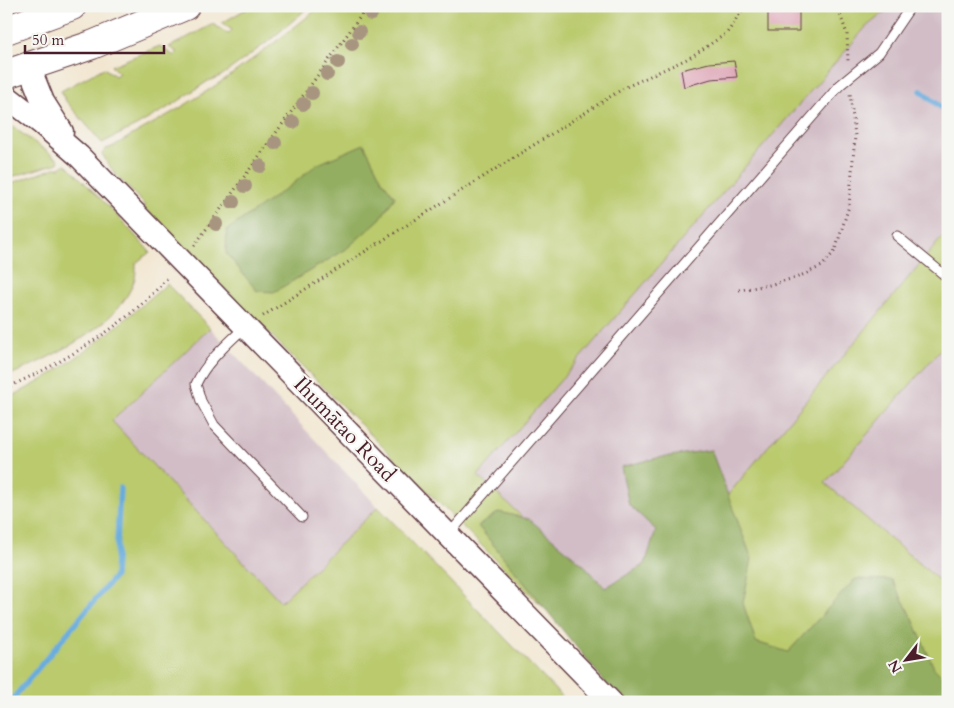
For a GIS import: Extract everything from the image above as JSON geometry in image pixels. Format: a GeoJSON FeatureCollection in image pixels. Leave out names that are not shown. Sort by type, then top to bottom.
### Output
{"type":"FeatureCollection","features":[{"type":"Feature","properties":{"kind":"main road"},"geometry":{"type":"LineString","coordinates":[[6,30],[72,6]]}},
{"type":"Feature","properties":{"kind":"main road"},"geometry":{"type":"LineString","coordinates":[[17,71],[92,45],[185,6]]}},
{"type":"Feature","properties":{"kind":"street","name":"Ihumātao Road"},"geometry":{"type":"LineString","coordinates":[[17,71],[36,87],[52,118],[79,156]]}},
{"type":"Feature","properties":{"kind":"street","name":"Ihumātao Road"},"geometry":{"type":"LineString","coordinates":[[6,96],[79,156],[611,702]]}},
{"type":"Feature","properties":{"kind":"lane"},"geometry":{"type":"LineString","coordinates":[[448,536],[840,85],[879,53],[911,6]]}},
{"type":"Feature","properties":{"kind":"lane"},"geometry":{"type":"LineString","coordinates":[[897,236],[948,278]]}},
{"type":"Feature","properties":{"kind":"lane"},"geometry":{"type":"LineString","coordinates":[[245,327],[225,345],[201,374],[196,384],[201,401],[214,425],[302,517]]}},
{"type":"Feature","properties":{"kind":"path"},"geometry":{"type":"LineString","coordinates":[[193,247],[368,6]]}},
{"type":"Feature","properties":{"kind":"path"},"geometry":{"type":"LineString","coordinates":[[245,327],[624,88],[689,58],[727,33],[745,6]]}},
{"type":"Feature","properties":{"kind":"path"},"geometry":{"type":"LineString","coordinates":[[739,290],[769,285],[798,276],[822,266],[835,251],[849,206],[855,136],[848,78],[847,34],[838,6]]}},
{"type":"Feature","properties":{"kind":"path"},"geometry":{"type":"LineString","coordinates":[[6,388],[67,358],[90,343],[142,303],[171,274]]}},
{"type":"Feature","properties":{"kind":"shaded area"},"geometry":{"type":"Polygon","coordinates":[[[892,6],[948,6],[948,230],[628,615],[477,476],[866,27],[892,6]]]}},
{"type":"Feature","properties":{"kind":"shaded area"},"geometry":{"type":"Polygon","coordinates":[[[210,328],[378,507],[281,602],[112,421],[210,328]]]}},
{"type":"Feature","properties":{"kind":"shaded area"},"geometry":{"type":"Polygon","coordinates":[[[948,341],[948,588],[824,484],[948,341]]]}},
{"type":"Feature","properties":{"kind":"green space"},"geometry":{"type":"Polygon","coordinates":[[[251,6],[273,6],[277,8],[278,6],[310,6],[269,41],[221,76],[208,81],[174,104],[102,143],[65,100],[61,91],[104,68],[115,76],[119,73],[111,66],[160,46],[174,56],[177,52],[169,47],[213,24],[228,34],[232,30],[222,23],[251,6]]]}},
{"type":"Feature","properties":{"kind":"green space"},"geometry":{"type":"Polygon","coordinates":[[[321,6],[892,6],[866,27],[478,476],[628,615],[948,230],[948,341],[825,483],[948,588],[948,702],[638,702],[142,206],[146,206],[115,174],[102,154],[106,149],[179,109],[217,85],[321,6]]]}},
{"type":"Feature","properties":{"kind":"green space"},"geometry":{"type":"Polygon","coordinates":[[[6,122],[59,160],[58,163],[11,177],[6,174],[6,122]]]}},
{"type":"Feature","properties":{"kind":"green space"},"geometry":{"type":"Polygon","coordinates":[[[364,144],[382,180],[395,197],[380,219],[345,250],[274,292],[257,291],[226,253],[227,230],[294,183],[316,165],[364,144]]]}},
{"type":"Feature","properties":{"kind":"green space"},"geometry":{"type":"Polygon","coordinates":[[[66,164],[114,212],[150,252],[136,263],[135,278],[127,296],[99,326],[62,350],[6,377],[6,185],[55,168],[60,168],[66,164]]]}},
{"type":"Feature","properties":{"kind":"green space"},"geometry":{"type":"Polygon","coordinates":[[[167,284],[210,328],[112,421],[281,602],[378,507],[567,702],[6,702],[6,399],[50,375],[91,347],[167,284]]]}},
{"type":"Feature","properties":{"kind":"green space"},"geometry":{"type":"Polygon","coordinates":[[[711,450],[752,559],[743,603],[756,642],[788,652],[855,579],[892,580],[913,619],[934,668],[948,682],[948,702],[624,702],[604,681],[478,526],[499,512],[529,519],[586,567],[605,588],[645,564],[656,530],[629,505],[621,467],[657,458],[711,450]]]}},
{"type":"Feature","properties":{"kind":"building"},"geometry":{"type":"Polygon","coordinates":[[[768,6],[799,6],[799,31],[768,31],[768,6]]]}},
{"type":"Feature","properties":{"kind":"building"},"geometry":{"type":"Polygon","coordinates":[[[734,61],[737,77],[711,79],[684,87],[681,70],[709,63],[734,61]]]}},
{"type":"Feature","properties":{"kind":"waterway"},"geometry":{"type":"LineString","coordinates":[[921,91],[948,113]]}},
{"type":"Feature","properties":{"kind":"waterway"},"geometry":{"type":"LineString","coordinates":[[10,702],[115,576],[120,488]]}}]}
